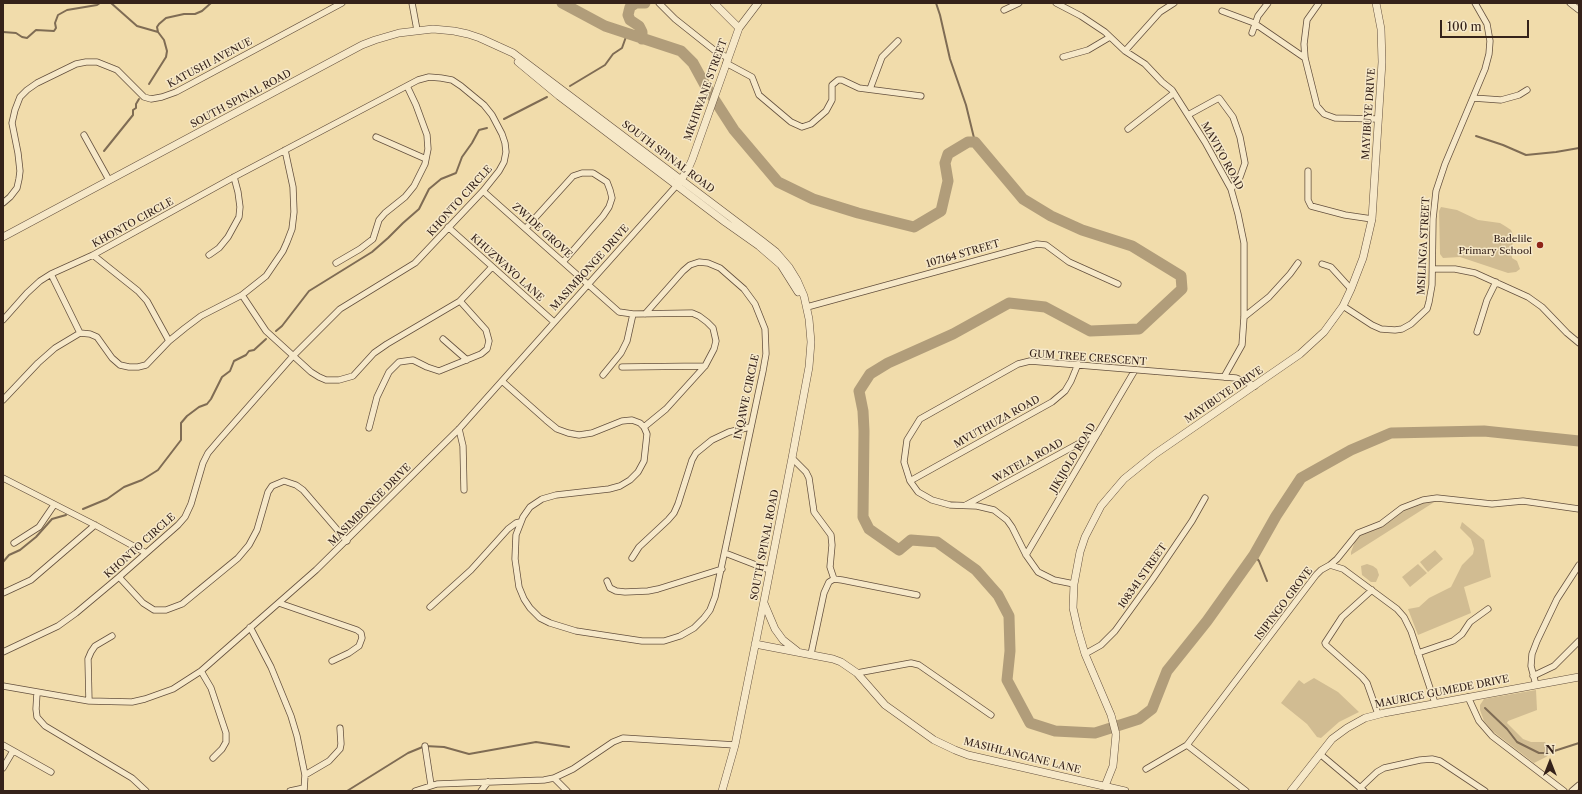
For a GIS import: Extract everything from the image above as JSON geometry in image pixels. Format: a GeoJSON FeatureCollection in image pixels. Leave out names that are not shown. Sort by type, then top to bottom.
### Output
{"type":"FeatureCollection","features":[{"type":"Feature","properties":{"kind":"street","name":"KATUSHI AVENUE"},"geometry":{"type":"LineString","coordinates":[[3,203],[17,188],[20,179],[18,153],[12,123],[15,110],[20,97],[37,83],[76,64],[97,62],[117,70],[144,97],[151,99],[162,97],[176,92],[342,3]]}},
{"type":"Feature","properties":{"kind":"street"},"geometry":{"type":"LineString","coordinates":[[412,3],[417,30]]}},
{"type":"Feature","properties":{"kind":"street"},"geometry":{"type":"LineString","coordinates":[[659,3],[681,24],[714,50],[726,63],[752,77],[758,92],[763,99],[791,122],[802,127],[811,124],[826,111],[832,100],[832,86],[834,82],[838,80],[842,80],[859,88],[921,96]]}},
{"type":"Feature","properties":{"kind":"street"},"geometry":{"type":"LineString","coordinates":[[714,3],[739,28]]}},
{"type":"Feature","properties":{"kind":"street","name":"MKHIWANE STREET"},"geometry":{"type":"LineString","coordinates":[[679,182],[692,160],[739,28],[758,3]]}},
{"type":"Feature","properties":{"kind":"street"},"geometry":{"type":"LineString","coordinates":[[1004,10],[1019,3]]}},
{"type":"Feature","properties":{"kind":"street","name":"MAVIYO ROAD"},"geometry":{"type":"LineString","coordinates":[[1056,3],[1081,16],[1125,51],[1145,64],[1174,93],[1231,189],[1244,243],[1244,318],[1242,345],[1224,377]]}},
{"type":"Feature","properties":{"kind":"street"},"geometry":{"type":"LineString","coordinates":[[1125,51],[1160,12],[1174,3]]}},
{"type":"Feature","properties":{"kind":"street"},"geometry":{"type":"LineString","coordinates":[[1252,33],[1254,23],[1268,3]]}},
{"type":"Feature","properties":{"kind":"street"},"geometry":{"type":"LineString","coordinates":[[1319,3],[1307,20],[1305,26],[1304,44],[1305,58],[1314,99],[1317,106],[1324,114],[1335,118],[1378,119]]}},
{"type":"Feature","properties":{"kind":"street","name":"MAYIBUYE DRIVE"},"geometry":{"type":"LineString","coordinates":[[1103,788],[1113,766],[1116,734],[1111,715],[1085,654],[1075,619],[1074,584],[1080,552],[1085,537],[1101,506],[1113,491],[1138,467],[1255,386],[1313,343],[1324,332],[1343,306],[1352,289],[1363,258],[1372,219],[1382,40],[1376,3]]}},
{"type":"Feature","properties":{"kind":"street","name":"MSILINGA STREET"},"geometry":{"type":"LineString","coordinates":[[1343,306],[1372,325],[1381,329],[1395,330],[1402,329],[1411,324],[1427,309],[1432,294],[1433,219],[1436,191],[1445,164],[1488,62],[1490,47],[1487,24],[1475,3]]}},
{"type":"Feature","properties":{"kind":"street"},"geometry":{"type":"LineString","coordinates":[[1570,3],[1579,10]]}},
{"type":"Feature","properties":{"kind":"street"},"geometry":{"type":"LineString","coordinates":[[1222,11],[1254,23],[1305,58]]}},
{"type":"Feature","properties":{"kind":"street","name":"SOUTH SPINAL ROAD"},"geometry":{"type":"LineString","coordinates":[[3,237],[362,45],[388,36],[417,30],[432,29],[454,31],[480,38],[517,56],[679,182],[776,252],[789,267],[804,296],[811,342],[810,354],[792,458],[764,601],[735,745],[722,791]]}},
{"type":"Feature","properties":{"kind":"street"},"geometry":{"type":"LineString","coordinates":[[1063,56],[1088,50],[1110,38]]}},
{"type":"Feature","properties":{"kind":"street"},"geometry":{"type":"LineString","coordinates":[[870,89],[882,58],[898,41]]}},
{"type":"Feature","properties":{"kind":"street","name":"KHONTO CIRCLE"},"geometry":{"type":"LineString","coordinates":[[3,320],[27,293],[40,281],[51,274],[92,255],[284,150],[418,80],[429,77],[452,80],[470,92],[492,115],[502,134],[506,152],[504,162],[499,171],[483,191],[415,263],[340,309],[293,356],[208,453],[203,463],[191,504],[185,517],[119,577],[58,626],[3,652]]}},
{"type":"Feature","properties":{"kind":"street"},"geometry":{"type":"LineString","coordinates":[[336,263],[360,249],[373,239],[379,220],[385,213],[405,197],[421,176],[428,149],[426,129],[407,86]]}},
{"type":"Feature","properties":{"kind":"street"},"geometry":{"type":"LineString","coordinates":[[1473,98],[1501,100],[1519,95],[1527,90]]}},
{"type":"Feature","properties":{"kind":"street"},"geometry":{"type":"LineString","coordinates":[[1128,128],[1174,93]]}},
{"type":"Feature","properties":{"kind":"street"},"geometry":{"type":"LineString","coordinates":[[1188,115],[1219,98],[1233,117],[1240,137],[1245,163],[1240,177],[1231,189]]}},
{"type":"Feature","properties":{"kind":"street"},"geometry":{"type":"LineString","coordinates":[[84,135],[109,180]]}},
{"type":"Feature","properties":{"kind":"street"},"geometry":{"type":"LineString","coordinates":[[376,137],[426,159]]}},
{"type":"Feature","properties":{"kind":"street"},"geometry":{"type":"LineString","coordinates":[[3,400],[38,363],[55,348],[80,333],[90,334],[97,337],[112,358],[120,364],[138,368],[146,365],[169,341],[201,316],[242,295],[266,276],[283,251],[292,229],[294,212],[293,186],[284,150]]}},
{"type":"Feature","properties":{"kind":"street"},"geometry":{"type":"LineString","coordinates":[[1308,171],[1308,200],[1311,206],[1345,215],[1372,219]]}},
{"type":"Feature","properties":{"kind":"street"},"geometry":{"type":"LineString","coordinates":[[526,228],[573,176],[582,173],[593,173],[607,182],[612,198],[609,207],[563,262]]}},
{"type":"Feature","properties":{"kind":"street"},"geometry":{"type":"LineString","coordinates":[[209,255],[219,248],[228,237],[239,217],[239,199],[234,177]]}},
{"type":"Feature","properties":{"kind":"street","name":"MASIMBONGE DRIVE"},"geometry":{"type":"LineString","coordinates":[[3,686],[89,701],[117,702],[145,699],[173,689],[200,671],[279,603],[347,541],[459,429],[679,182]]}},
{"type":"Feature","properties":{"kind":"street","name":"ZWIDE GROVE"},"geometry":{"type":"LineString","coordinates":[[483,191],[619,312],[633,314],[692,313],[699,316],[712,328],[716,341],[712,354],[705,366],[666,409],[644,427]]}},
{"type":"Feature","properties":{"kind":"street","name":"KHUZWAYO LANE"},"geometry":{"type":"LineString","coordinates":[[448,227],[554,322]]}},
{"type":"Feature","properties":{"kind":"street","name":"107164 STREET"},"geometry":{"type":"LineString","coordinates":[[806,305],[1037,244],[1046,246],[1069,262],[1118,284]]}},
{"type":"Feature","properties":{"kind":"street"},"geometry":{"type":"LineString","coordinates":[[92,255],[138,291],[147,301],[169,341]]}},
{"type":"Feature","properties":{"kind":"street","name":"INQAWE CIRCLE"},"geometry":{"type":"LineString","coordinates":[[644,427],[647,434],[644,460],[638,472],[630,480],[620,486],[609,489],[556,495],[542,499],[530,507],[520,522],[516,535],[515,557],[519,587],[524,600],[540,618],[550,623],[576,631],[642,641],[664,640],[680,636],[694,628],[710,610],[716,598],[750,427],[763,371],[766,354],[765,329],[756,304],[744,289],[720,268],[708,263],[699,262],[690,265],[683,270],[645,314]]}},
{"type":"Feature","properties":{"kind":"street"},"geometry":{"type":"LineString","coordinates":[[1244,318],[1252,309],[1269,297],[1298,263]]}},
{"type":"Feature","properties":{"kind":"street"},"geometry":{"type":"LineString","coordinates":[[1322,264],[1329,265],[1352,289]]}},
{"type":"Feature","properties":{"kind":"street"},"geometry":{"type":"LineString","coordinates":[[242,295],[266,331],[293,356],[319,377],[326,380],[339,380],[353,376],[374,353],[460,301],[492,267]]}},
{"type":"Feature","properties":{"kind":"street"},"geometry":{"type":"LineString","coordinates":[[1433,269],[1468,271],[1496,282],[1535,301],[1579,343]]}},
{"type":"Feature","properties":{"kind":"street"},"geometry":{"type":"LineString","coordinates":[[51,274],[80,333]]}},
{"type":"Feature","properties":{"kind":"street"},"geometry":{"type":"LineString","coordinates":[[1477,332],[1487,300],[1496,282]]}},
{"type":"Feature","properties":{"kind":"street"},"geometry":{"type":"LineString","coordinates":[[369,428],[377,398],[389,372],[399,362],[413,360],[439,371],[467,360],[487,349],[490,341],[486,330],[460,301]]}},
{"type":"Feature","properties":{"kind":"street"},"geometry":{"type":"LineString","coordinates":[[603,375],[621,353],[627,341],[633,314]]}},
{"type":"Feature","properties":{"kind":"street"},"geometry":{"type":"LineString","coordinates":[[443,339],[467,360]]}},
{"type":"Feature","properties":{"kind":"street","name":"GUM TREE CRESCENT"},"geometry":{"type":"LineString","coordinates":[[1074,584],[1054,580],[1042,575],[1034,567],[1026,555],[1012,527],[1000,514],[987,508],[966,505],[950,505],[932,500],[918,492],[910,481],[904,462],[904,454],[907,440],[920,419],[1024,362],[1038,361],[1078,364],[1236,378],[1255,386]]}},
{"type":"Feature","properties":{"kind":"street","name":"MVUTHUZA ROAD"},"geometry":{"type":"LineString","coordinates":[[910,481],[1052,402],[1065,391],[1078,364]]}},
{"type":"Feature","properties":{"kind":"street"},"geometry":{"type":"LineString","coordinates":[[622,367],[705,366]]}},
{"type":"Feature","properties":{"kind":"street","name":"JIKIJOLO ROAD"},"geometry":{"type":"LineString","coordinates":[[1026,555],[1135,370]]}},
{"type":"Feature","properties":{"kind":"street"},"geometry":{"type":"LineString","coordinates":[[502,381],[546,420],[557,428],[568,433],[579,435],[592,433],[622,421],[632,420],[640,423],[644,427]]}},
{"type":"Feature","properties":{"kind":"street"},"geometry":{"type":"LineString","coordinates":[[632,558],[639,547],[674,513],[692,460],[696,453],[712,440],[729,432],[750,427]]}},
{"type":"Feature","properties":{"kind":"street"},"geometry":{"type":"LineString","coordinates":[[459,429],[463,446],[464,490]]}},
{"type":"Feature","properties":{"kind":"street","name":"WATELA ROAD"},"geometry":{"type":"LineString","coordinates":[[966,505],[1099,433]]}},
{"type":"Feature","properties":{"kind":"street"},"geometry":{"type":"LineString","coordinates":[[792,458],[806,472],[809,478],[814,512],[831,535],[832,545],[830,567],[834,579]]}},
{"type":"Feature","properties":{"kind":"street"},"geometry":{"type":"LineString","coordinates":[[3,478],[146,553]]}},
{"type":"Feature","properties":{"kind":"street"},"geometry":{"type":"LineString","coordinates":[[119,577],[143,603],[154,610],[166,610],[182,604],[238,558],[249,545],[257,530],[268,492],[272,486],[284,481],[296,485],[303,490],[347,541]]}},
{"type":"Feature","properties":{"kind":"street","name":"108341 STREET"},"geometry":{"type":"LineString","coordinates":[[1085,654],[1101,645],[1115,631],[1192,521],[1205,498]]}},
{"type":"Feature","properties":{"kind":"street","name":"ISIPINGO GROVE"},"geometry":{"type":"LineString","coordinates":[[1146,769],[1187,745],[1316,575],[1337,560],[1358,533],[1381,524],[1402,508],[1423,500],[1448,500],[1492,504],[1523,500],[1579,509]]}},
{"type":"Feature","properties":{"kind":"street"},"geometry":{"type":"LineString","coordinates":[[14,543],[39,527],[54,505]]}},
{"type":"Feature","properties":{"kind":"street"},"geometry":{"type":"LineString","coordinates":[[430,607],[471,570],[508,529],[516,522],[520,522]]}},
{"type":"Feature","properties":{"kind":"street"},"geometry":{"type":"LineString","coordinates":[[3,593],[31,580],[95,525]]}},
{"type":"Feature","properties":{"kind":"street"},"geometry":{"type":"LineString","coordinates":[[725,553],[769,570]]}},
{"type":"Feature","properties":{"kind":"street"},"geometry":{"type":"LineString","coordinates":[[1330,565],[1343,569],[1397,609],[1404,617],[1411,631],[1435,703]]}},
{"type":"Feature","properties":{"kind":"street"},"geometry":{"type":"LineString","coordinates":[[1536,685],[1531,660],[1537,641],[1557,599],[1579,565]]}},
{"type":"Feature","properties":{"kind":"street"},"geometry":{"type":"LineString","coordinates":[[607,581],[610,588],[616,591],[648,591],[722,569]]}},
{"type":"Feature","properties":{"kind":"street"},"geometry":{"type":"LineString","coordinates":[[811,654],[824,593],[829,582],[834,579],[917,595]]}},
{"type":"Feature","properties":{"kind":"street"},"geometry":{"type":"LineString","coordinates":[[1372,590],[1342,617],[1326,640],[1325,644],[1367,683],[1378,714]]}},
{"type":"Feature","properties":{"kind":"street"},"geometry":{"type":"LineString","coordinates":[[764,601],[775,629],[783,640],[798,652]]}},
{"type":"Feature","properties":{"kind":"street"},"geometry":{"type":"LineString","coordinates":[[279,603],[357,630],[361,633],[362,638],[358,646],[350,653],[332,661]]}},
{"type":"Feature","properties":{"kind":"street"},"geometry":{"type":"LineString","coordinates":[[1418,653],[1453,641],[1462,634],[1470,622],[1488,608]]}},
{"type":"Feature","properties":{"kind":"street"},"geometry":{"type":"LineString","coordinates":[[250,627],[272,668],[291,716],[297,736],[305,775],[304,790],[290,791]]}},
{"type":"Feature","properties":{"kind":"street"},"geometry":{"type":"LineString","coordinates":[[89,701],[88,660],[95,646],[112,636]]}},
{"type":"Feature","properties":{"kind":"street"},"geometry":{"type":"LineString","coordinates":[[1533,676],[1554,666],[1579,641]]}},
{"type":"Feature","properties":{"kind":"street","name":"MASIHLANGANE LANE"},"geometry":{"type":"LineString","coordinates":[[755,644],[811,654],[841,662],[857,673],[885,705],[934,740],[944,745],[968,754],[1103,788],[1125,791]]}},
{"type":"Feature","properties":{"kind":"street"},"geometry":{"type":"LineString","coordinates":[[857,673],[911,662],[919,665],[991,715]]}},
{"type":"Feature","properties":{"kind":"street"},"geometry":{"type":"LineString","coordinates":[[200,671],[211,688],[226,733],[226,742],[222,749],[213,758]]}},
{"type":"Feature","properties":{"kind":"street","name":"MAURICE GUMEDE DRIVE"},"geometry":{"type":"LineString","coordinates":[[1291,791],[1332,739],[1347,728],[1365,718],[1435,703],[1579,677]]}},
{"type":"Feature","properties":{"kind":"street"},"geometry":{"type":"LineString","coordinates":[[37,693],[37,717],[45,726],[132,778],[146,791]]}},
{"type":"Feature","properties":{"kind":"street"},"geometry":{"type":"LineString","coordinates":[[1468,697],[1479,721],[1492,736],[1564,791]]}},
{"type":"Feature","properties":{"kind":"street"},"geometry":{"type":"LineString","coordinates":[[305,775],[329,761],[340,749],[340,728]]}},
{"type":"Feature","properties":{"kind":"street"},"geometry":{"type":"LineString","coordinates":[[415,791],[431,785],[544,780],[554,778],[573,769],[613,742],[623,738],[735,745]]}},
{"type":"Feature","properties":{"kind":"street"},"geometry":{"type":"LineString","coordinates":[[3,745],[52,772]]}},
{"type":"Feature","properties":{"kind":"street"},"geometry":{"type":"LineString","coordinates":[[1187,745],[1246,791]]}},
{"type":"Feature","properties":{"kind":"street"},"geometry":{"type":"LineString","coordinates":[[425,746],[431,785]]}},
{"type":"Feature","properties":{"kind":"street"},"geometry":{"type":"LineString","coordinates":[[3,768],[13,751]]}},
{"type":"Feature","properties":{"kind":"street"},"geometry":{"type":"LineString","coordinates":[[1320,754],[1362,790],[1378,772],[1384,768],[1420,760],[1432,759],[1440,762],[1485,791]]}},
{"type":"Feature","properties":{"kind":"street"},"geometry":{"type":"LineString","coordinates":[[554,778],[567,791]]}},
{"type":"Feature","properties":{"kind":"street"},"geometry":{"type":"LineString","coordinates":[[481,791],[488,782]]}},
{"type":"Feature","properties":{"kind":"street"},"geometry":{"type":"LineString","coordinates":[[1572,791],[1579,785]]}},
{"type":"Feature","properties":{"kind":"shaded area"},"geometry":{"type":"Polygon","coordinates":[[[1441,207],[1457,210],[1478,220],[1500,223],[1511,230],[1514,237],[1511,250],[1512,258],[1517,261],[1520,269],[1516,272],[1508,273],[1460,257],[1443,258],[1440,254],[1439,211],[1441,207]]]}},
{"type":"Feature","properties":{"kind":"shaded area"},"geometry":{"type":"Polygon","coordinates":[[[1436,501],[1351,555],[1357,536],[1417,503],[1436,501]]]}},
{"type":"Feature","properties":{"kind":"shaded area"},"geometry":{"type":"Polygon","coordinates":[[[1462,522],[1484,540],[1491,577],[1464,587],[1471,613],[1418,635],[1408,609],[1419,607],[1429,598],[1451,587],[1462,565],[1473,554],[1474,549],[1471,539],[1460,528],[1462,522]]]}},
{"type":"Feature","properties":{"kind":"shaded area"},"geometry":{"type":"Polygon","coordinates":[[[1435,550],[1443,559],[1428,572],[1420,562],[1435,550]]]}},
{"type":"Feature","properties":{"kind":"shaded area"},"geometry":{"type":"Polygon","coordinates":[[[1367,564],[1377,569],[1379,575],[1376,582],[1371,582],[1362,575],[1361,566],[1367,564]]]}},
{"type":"Feature","properties":{"kind":"shaded area"},"geometry":{"type":"Polygon","coordinates":[[[1418,564],[1427,573],[1410,587],[1402,577],[1418,564]]]}},
{"type":"Feature","properties":{"kind":"shaded area"},"geometry":{"type":"Polygon","coordinates":[[[1314,678],[1338,692],[1359,712],[1339,722],[1321,738],[1317,737],[1307,724],[1281,703],[1299,680],[1304,684],[1314,678]]]}},
{"type":"Feature","properties":{"kind":"shaded area"},"geometry":{"type":"Polygon","coordinates":[[[1536,690],[1537,710],[1508,721],[1507,723],[1523,739],[1531,742],[1545,742],[1550,748],[1551,753],[1534,763],[1491,730],[1484,721],[1480,710],[1480,705],[1484,699],[1536,690]]]}},
{"type":"Feature","properties":{"kind":"waterway"},"geometry":{"type":"LineString","coordinates":[[3,32],[16,33],[27,38],[36,30],[54,31],[56,28],[55,23],[58,15],[67,10],[97,5],[100,3]]}},
{"type":"Feature","properties":{"kind":"waterway"},"geometry":{"type":"LineString","coordinates":[[111,3],[137,26],[158,32]]}},
{"type":"Feature","properties":{"kind":"waterway"},"geometry":{"type":"LineString","coordinates":[[149,84],[166,57],[167,51],[164,40],[158,32],[157,27],[159,24],[166,18],[184,14],[195,14],[202,11],[211,3]]}},
{"type":"Feature","properties":{"kind":"waterway"},"geometry":{"type":"LineString","coordinates":[[562,3],[605,26],[681,51],[693,63],[705,85],[734,130],[778,182],[813,199],[858,213],[914,227],[941,211],[948,181],[945,163],[948,154],[968,142],[975,142],[1023,199],[1051,216],[1082,230],[1132,246],[1181,276],[1182,289],[1139,329],[1090,331],[1045,307],[1009,303],[953,334],[888,363],[870,374],[859,391],[863,411],[864,431],[863,517],[869,529],[899,550],[911,540],[937,542],[976,570],[998,595],[1009,616],[1010,651],[1007,680],[1030,723],[1055,731],[1095,733],[1139,719],[1152,709],[1167,671],[1207,621],[1254,555],[1276,516],[1301,478],[1351,450],[1391,433],[1484,431],[1579,441]]}},
{"type":"Feature","properties":{"kind":"waterway"},"geometry":{"type":"LineString","coordinates":[[642,39],[642,32],[639,26],[630,20],[628,15],[630,7],[636,3],[645,3]]}},
{"type":"Feature","properties":{"kind":"waterway"},"geometry":{"type":"LineString","coordinates":[[936,3],[950,59],[966,105],[975,142]]}},
{"type":"Feature","properties":{"kind":"waterway"},"geometry":{"type":"LineString","coordinates":[[570,86],[605,65],[613,54],[622,48],[627,34]]}},
{"type":"Feature","properties":{"kind":"waterway"},"geometry":{"type":"LineString","coordinates":[[504,119],[547,97]]}},
{"type":"Feature","properties":{"kind":"waterway"},"geometry":{"type":"LineString","coordinates":[[104,151],[133,115],[133,110],[136,108],[136,104],[139,99]]}},
{"type":"Feature","properties":{"kind":"waterway"},"geometry":{"type":"LineString","coordinates":[[276,331],[282,326],[309,291],[372,252],[419,209],[429,189],[441,179],[456,173],[462,157],[479,130],[487,128]]}},
{"type":"Feature","properties":{"kind":"waterway"},"geometry":{"type":"LineString","coordinates":[[1476,136],[1526,155],[1579,148]]}},
{"type":"Feature","properties":{"kind":"waterway"},"geometry":{"type":"LineString","coordinates":[[83,509],[107,499],[124,487],[142,480],[158,470],[181,440],[181,423],[187,416],[199,407],[207,404],[222,377],[230,371],[234,361],[246,355],[249,351],[254,350],[266,339]]}},
{"type":"Feature","properties":{"kind":"waterway"},"geometry":{"type":"LineString","coordinates":[[3,562],[9,555],[20,550],[36,537],[52,519],[66,515]]}},
{"type":"Feature","properties":{"kind":"waterway"},"geometry":{"type":"LineString","coordinates":[[1254,555],[1259,561],[1267,581]]}},
{"type":"Feature","properties":{"kind":"waterway"},"geometry":{"type":"LineString","coordinates":[[1485,708],[1507,729],[1517,742],[1539,753],[1548,753],[1579,743]]}},
{"type":"Feature","properties":{"kind":"waterway"},"geometry":{"type":"LineString","coordinates":[[347,791],[408,753],[425,746],[444,747],[469,754],[536,742],[569,747]]}},
{"type":"Feature","properties":{"kind":"place","name":"Badelile Primary School"},"geometry":{"type":"Point","coordinates":[1540,245]}}]}
